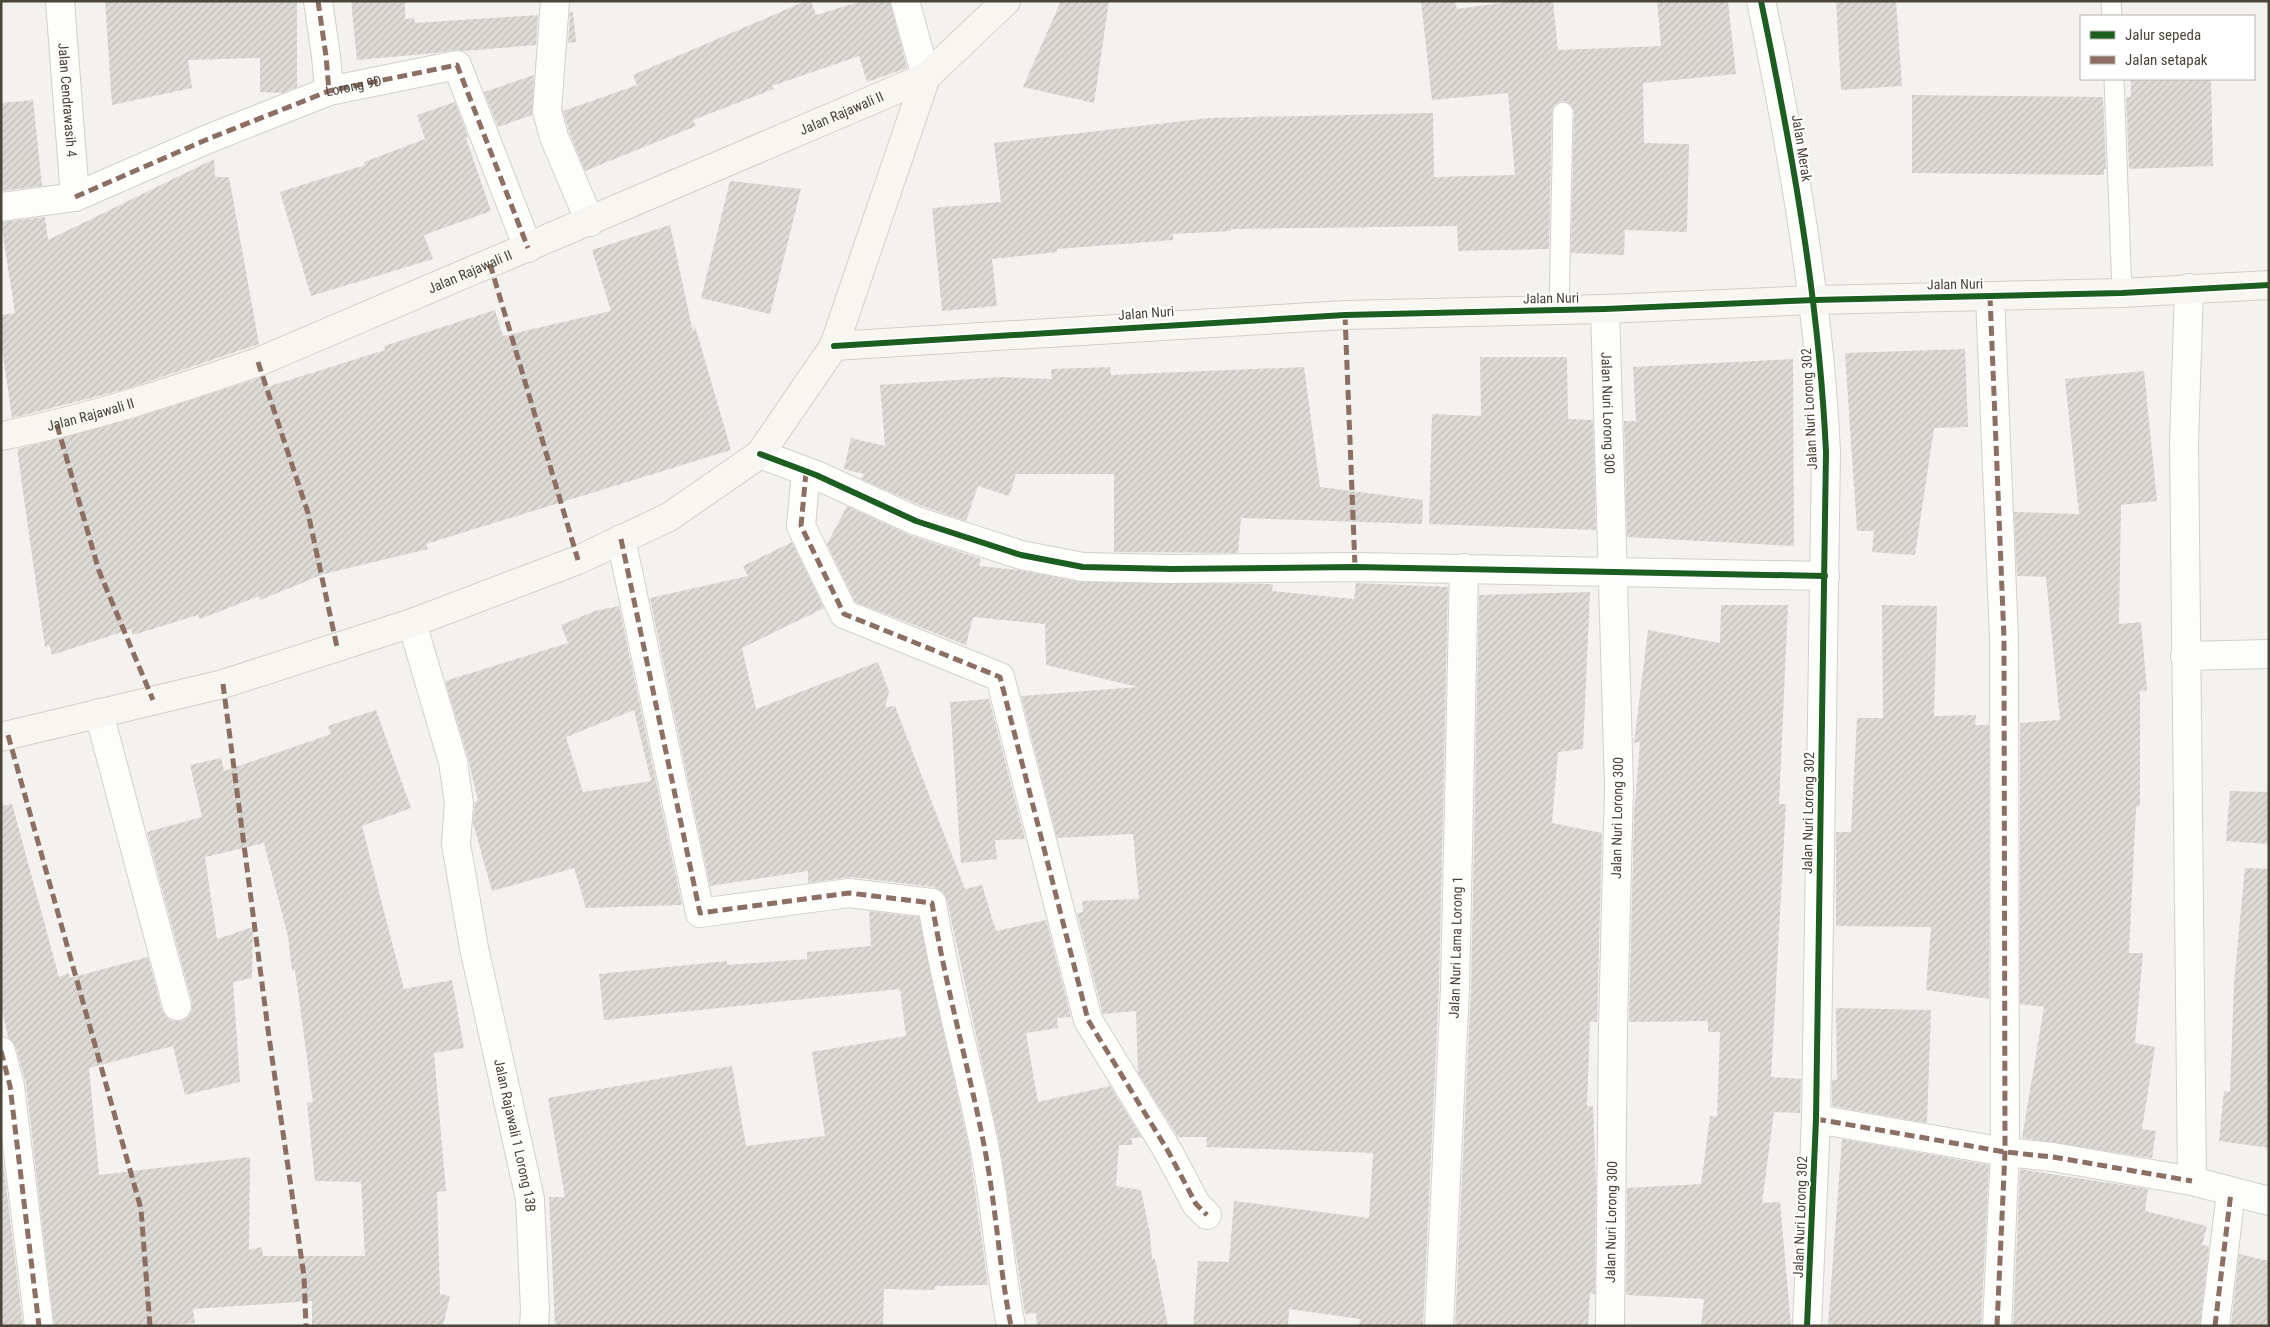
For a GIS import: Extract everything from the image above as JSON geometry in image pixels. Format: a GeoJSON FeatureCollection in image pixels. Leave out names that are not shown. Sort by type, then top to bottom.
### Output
{"type":"FeatureCollection","features":[{"type":"Feature","properties":{"kind":"main road"},"geometry":{"type":"LineString","coordinates":[[1,736],[224,684],[412,623],[578,560],[669,517],[760,454],[834,346],[926,77],[1006,1]]}},
{"type":"Feature","properties":{"kind":"main road","name":"Jalan Rajawali II"},"geometry":{"type":"LineString","coordinates":[[1,436],[57,425],[143,400],[258,362],[590,222],[926,77]]}},
{"type":"Feature","properties":{"kind":"main road","name":"Jalan Nuri"},"geometry":{"type":"LineString","coordinates":[[834,346],[1345,315],[1605,310],[1814,300],[2122,293],[2269,285]]}},
{"type":"Feature","properties":{"kind":"street","name":"Jalan Cendrawasih 4"},"geometry":{"type":"LineString","coordinates":[[60,1],[75,197]]}},
{"type":"Feature","properties":{"kind":"street"},"geometry":{"type":"LineString","coordinates":[[318,1],[329,91]]}},
{"type":"Feature","properties":{"kind":"street"},"geometry":{"type":"LineString","coordinates":[[555,1],[548,111],[554,137],[590,222]]}},
{"type":"Feature","properties":{"kind":"street"},"geometry":{"type":"LineString","coordinates":[[905,1],[926,77]]}},
{"type":"Feature","properties":{"kind":"street","name":"Jalan Merak"},"geometry":{"type":"LineString","coordinates":[[1761,1],[1787,126],[1814,300]]}},
{"type":"Feature","properties":{"kind":"street","name":"Lorong 9D"},"geometry":{"type":"LineString","coordinates":[[1,207],[75,197],[208,139],[329,91],[457,66],[528,248]]}},
{"type":"Feature","properties":{"kind":"street"},"geometry":{"type":"LineString","coordinates":[[2189,288],[2184,442],[2192,1181]]}},
{"type":"Feature","properties":{"kind":"street"},"geometry":{"type":"LineString","coordinates":[[1990,296],[2004,639],[2005,1152],[1997,1326]]}},
{"type":"Feature","properties":{"kind":"street","name":"Jalan Nuri Lorong 302"},"geometry":{"type":"LineString","coordinates":[[1807,1326],[1816,1119],[1826,452],[1823,386],[1814,300]]}},
{"type":"Feature","properties":{"kind":"street","name":"Jalan Nuri Lorong 300"},"geometry":{"type":"LineString","coordinates":[[1605,310],[1619,787],[1613,1026],[1610,1326]]}},
{"type":"Feature","properties":{"kind":"street"},"geometry":{"type":"LineString","coordinates":[[760,454],[806,472],[916,521],[1020,555],[1083,567],[1172,569],[1464,568],[1825,576]]}},
{"type":"Feature","properties":{"kind":"street"},"geometry":{"type":"LineString","coordinates":[[806,472],[801,526],[844,614],[1000,677],[1088,1020],[1168,1151],[1196,1204],[1207,1215]]}},
{"type":"Feature","properties":{"kind":"street"},"geometry":{"type":"LineString","coordinates":[[622,539],[700,913],[849,893],[932,903],[941,959],[970,1074],[985,1149],[1011,1326]]}},
{"type":"Feature","properties":{"kind":"street","name":"Jalan Nuri Lama Lorong 1"},"geometry":{"type":"LineString","coordinates":[[1439,1326],[1455,988],[1464,568]]}},
{"type":"Feature","properties":{"kind":"street","name":"Jalan Rajawali 1 Lorong 13B"},"geometry":{"type":"LineString","coordinates":[[412,623],[453,762],[459,803],[456,844],[474,948],[530,1199],[535,1310],[534,1326]]}},
{"type":"Feature","properties":{"kind":"street"},"geometry":{"type":"LineString","coordinates":[[2185,656],[2269,654]]}},
{"type":"Feature","properties":{"kind":"street"},"geometry":{"type":"LineString","coordinates":[[99,713],[177,1006]]}},
{"type":"Feature","properties":{"kind":"street"},"geometry":{"type":"LineString","coordinates":[[1,1051],[10,1086],[39,1326]]}},
{"type":"Feature","properties":{"kind":"street"},"geometry":{"type":"LineString","coordinates":[[1816,1119],[2005,1152],[2053,1157],[2192,1181],[2269,1201]]}},
{"type":"Feature","properties":{"kind":"street"},"geometry":{"type":"LineString","coordinates":[[2215,1326],[2231,1192]]}},
{"type":"Feature","properties":{"kind":"lane"},"geometry":{"type":"LineString","coordinates":[[2111,1],[2112,15]]}},
{"type":"Feature","properties":{"kind":"lane"},"geometry":{"type":"LineString","coordinates":[[2114,80],[2122,293]]}},
{"type":"Feature","properties":{"kind":"lane"},"geometry":{"type":"LineString","coordinates":[[1559,311],[1564,112]]}},
{"type":"Feature","properties":{"kind":"building"},"geometry":{"type":"Polygon","coordinates":[[[105,1],[297,1],[297,87],[282,93],[260,92],[260,58],[188,60],[192,88],[112,105],[105,1]]]}},
{"type":"Feature","properties":{"kind":"building"},"geometry":{"type":"Polygon","coordinates":[[[351,1],[405,1],[405,19],[414,18],[415,23],[538,15],[536,45],[464,51],[454,50],[357,60],[351,1]]]}},
{"type":"Feature","properties":{"kind":"building"},"geometry":{"type":"Polygon","coordinates":[[[806,1],[811,1],[816,15],[862,1],[890,1],[907,68],[867,82],[859,56],[772,86],[774,89],[693,120],[696,126],[585,171],[569,132],[563,111],[637,85],[633,75],[806,1]]]}},
{"type":"Feature","properties":{"kind":"building"},"geometry":{"type":"Polygon","coordinates":[[[1061,1],[1109,1],[1094,103],[1023,87],[1061,1]]]}},
{"type":"Feature","properties":{"kind":"building"},"geometry":{"type":"Polygon","coordinates":[[[1421,1],[1455,1],[1457,9],[1514,1],[1553,1],[1558,50],[1661,46],[1657,1],[1728,1],[1736,74],[1643,83],[1644,143],[1689,144],[1687,232],[1625,230],[1624,255],[1571,253],[1574,112],[1569,103],[1563,101],[1554,106],[1552,112],[1549,249],[1458,251],[1457,226],[1231,229],[1231,231],[1173,234],[1173,240],[1057,249],[1057,252],[992,259],[997,306],[942,311],[932,208],[1001,202],[994,143],[1209,118],[1433,113],[1434,177],[1515,175],[1508,93],[1432,100],[1421,1]]]}},
{"type":"Feature","properties":{"kind":"building"},"geometry":{"type":"Polygon","coordinates":[[[1836,1],[1896,1],[1902,86],[1841,90],[1836,1]]]}},
{"type":"Feature","properties":{"kind":"building"},"geometry":{"type":"Polygon","coordinates":[[[573,12],[576,42],[568,43],[570,13],[573,12]]]}},
{"type":"Feature","properties":{"kind":"building"},"geometry":{"type":"Polygon","coordinates":[[[534,75],[532,115],[498,127],[484,92],[534,75]]]}},
{"type":"Feature","properties":{"kind":"building"},"geometry":{"type":"Polygon","coordinates":[[[2131,80],[2211,80],[2213,166],[2129,169],[2126,97],[2131,97],[2131,80]]]}},
{"type":"Feature","properties":{"kind":"building"},"geometry":{"type":"Polygon","coordinates":[[[1912,95],[2103,97],[2106,169],[2104,169],[2104,175],[1912,173],[1912,95]]]}},
{"type":"Feature","properties":{"kind":"building"},"geometry":{"type":"Polygon","coordinates":[[[33,100],[42,186],[1,191],[1,103],[33,100]]]}},
{"type":"Feature","properties":{"kind":"building"},"geometry":{"type":"Polygon","coordinates":[[[455,102],[491,211],[424,235],[433,259],[311,296],[280,192],[365,165],[364,162],[425,139],[417,115],[455,102]]]}},
{"type":"Feature","properties":{"kind":"building"},"geometry":{"type":"Polygon","coordinates":[[[214,159],[215,177],[229,177],[259,344],[126,389],[12,418],[1,341],[1,315],[15,313],[1,222],[45,217],[48,240],[214,159]]]}},
{"type":"Feature","properties":{"kind":"building"},"geometry":{"type":"Polygon","coordinates":[[[730,181],[801,189],[770,314],[701,298],[730,181]]]}},
{"type":"Feature","properties":{"kind":"building"},"geometry":{"type":"Polygon","coordinates":[[[670,225],[693,332],[695,326],[731,450],[426,544],[428,549],[324,574],[260,600],[259,596],[200,619],[198,615],[133,635],[131,629],[52,655],[50,646],[45,647],[17,449],[135,418],[265,376],[267,387],[385,350],[384,346],[495,310],[503,336],[611,311],[592,250],[670,225]]]}},
{"type":"Feature","properties":{"kind":"building"},"geometry":{"type":"Polygon","coordinates":[[[1965,349],[1968,427],[1934,428],[1915,555],[1872,552],[1874,531],[1857,531],[1845,353],[1965,349]]]}},
{"type":"Feature","properties":{"kind":"building"},"geometry":{"type":"Polygon","coordinates":[[[1480,357],[1567,357],[1568,419],[1593,420],[1596,530],[1429,524],[1432,414],[1481,416],[1480,357]]]}},
{"type":"Feature","properties":{"kind":"building"},"geometry":{"type":"Polygon","coordinates":[[[1793,359],[1794,546],[1627,537],[1624,421],[1636,421],[1633,367],[1793,359]]]}},
{"type":"Feature","properties":{"kind":"building"},"geometry":{"type":"Polygon","coordinates":[[[1110,367],[1111,375],[1304,367],[1320,487],[1423,500],[1422,524],[1241,518],[1238,553],[1114,552],[1114,474],[1016,474],[1009,496],[978,486],[966,521],[922,506],[861,479],[864,474],[844,469],[851,438],[885,446],[880,385],[1002,377],[1052,379],[1051,369],[1110,367]]]}},
{"type":"Feature","properties":{"kind":"building"},"geometry":{"type":"Polygon","coordinates":[[[2144,371],[2157,501],[2121,505],[2119,624],[2141,622],[2147,690],[2140,691],[2140,806],[2136,807],[2129,953],[2143,953],[2135,1043],[2155,1047],[2142,1129],[2156,1131],[2152,1158],[2022,1138],[2044,1007],[2020,1004],[2020,723],[2060,720],[2046,577],[2017,576],[2014,512],[2079,514],[2065,379],[2144,371]]]}},
{"type":"Feature","properties":{"kind":"building"},"geometry":{"type":"Polygon","coordinates":[[[847,506],[909,535],[981,559],[979,566],[1019,570],[1080,582],[1273,584],[1272,591],[1354,599],[1356,583],[1448,587],[1439,987],[1423,1326],[1359,1326],[1360,1319],[1289,1309],[1288,1326],[1193,1326],[1198,1261],[1229,1262],[1234,1201],[1369,1218],[1373,1153],[1206,1147],[1207,1137],[1178,1137],[1138,1073],[1136,1011],[1103,1014],[1077,913],[1083,912],[1082,901],[1139,899],[1133,834],[1057,838],[1021,696],[1138,687],[1046,665],[1045,624],[973,617],[966,645],[855,602],[827,544],[847,506]]]}},
{"type":"Feature","properties":{"kind":"building"},"geometry":{"type":"Polygon","coordinates":[[[792,542],[824,608],[742,648],[756,709],[878,662],[889,692],[885,707],[895,706],[965,889],[982,885],[996,931],[1046,920],[1071,1017],[1057,1018],[1058,1028],[1026,1033],[1038,1102],[1110,1086],[1142,1138],[1131,1138],[1133,1145],[1119,1145],[1116,1186],[1141,1190],[1150,1234],[1152,1259],[1155,1259],[1168,1326],[1037,1326],[1036,1313],[1025,1314],[999,1142],[947,900],[943,892],[934,887],[851,877],[808,883],[808,871],[710,886],[650,598],[748,576],[743,566],[792,542]]]}},
{"type":"Feature","properties":{"kind":"building"},"geometry":{"type":"Polygon","coordinates":[[[1590,592],[1583,749],[1558,752],[1552,823],[1602,833],[1597,1022],[1590,1022],[1587,1106],[1593,1106],[1596,1184],[1595,1294],[1590,1293],[1588,1326],[1455,1326],[1471,989],[1479,595],[1590,592]]]}},
{"type":"Feature","properties":{"kind":"building"},"geometry":{"type":"Polygon","coordinates":[[[1721,605],[1788,605],[1779,804],[1786,804],[1771,1077],[1801,1079],[1800,1113],[1774,1112],[1762,1203],[1780,1202],[1791,1326],[1701,1326],[1704,1299],[1626,1295],[1627,1188],[1701,1184],[1710,1116],[1717,1117],[1720,1032],[1708,1032],[1708,1021],[1629,1022],[1634,814],[1640,742],[1634,743],[1648,630],[1720,643],[1721,605]]]}},
{"type":"Feature","properties":{"kind":"building"},"geometry":{"type":"Polygon","coordinates":[[[1882,605],[1937,606],[1934,716],[1976,715],[1975,725],[1989,725],[1989,999],[1926,990],[1931,927],[1836,926],[1836,832],[1851,832],[1857,718],[1883,718],[1882,605]]]}},
{"type":"Feature","properties":{"kind":"building"},"geometry":{"type":"Polygon","coordinates":[[[619,606],[682,905],[586,908],[574,868],[492,891],[473,823],[475,802],[478,801],[468,758],[445,681],[568,643],[561,625],[595,611],[619,606]],[[634,710],[566,737],[583,792],[651,781],[634,710]]]}},
{"type":"Feature","properties":{"kind":"building"},"geometry":{"type":"Polygon","coordinates":[[[989,699],[1025,839],[995,840],[997,859],[961,863],[950,702],[989,699]]]}},
{"type":"Feature","properties":{"kind":"building"},"geometry":{"type":"Polygon","coordinates":[[[376,710],[411,808],[362,826],[404,989],[452,980],[464,1048],[434,1053],[446,1191],[437,1192],[440,1294],[450,1296],[443,1326],[312,1326],[312,1301],[193,1309],[195,1323],[157,1326],[54,1326],[26,1084],[16,1047],[8,1037],[1,1006],[1,806],[12,804],[59,977],[69,973],[70,978],[148,957],[162,1010],[166,1017],[172,1021],[181,1021],[188,1017],[192,1010],[192,1002],[147,832],[202,817],[190,765],[221,758],[224,771],[331,734],[328,726],[376,710]],[[264,843],[205,857],[217,939],[253,927],[252,978],[233,982],[240,1082],[185,1095],[173,1046],[89,1068],[99,1175],[250,1157],[249,1250],[262,1247],[263,1256],[365,1256],[361,1182],[315,1181],[307,1103],[313,1102],[295,970],[292,970],[288,937],[264,843]]]}},
{"type":"Feature","properties":{"kind":"building"},"geometry":{"type":"Polygon","coordinates":[[[2230,791],[2269,792],[2269,844],[2226,841],[2230,791]]]}},
{"type":"Feature","properties":{"kind":"building"},"geometry":{"type":"Polygon","coordinates":[[[2245,868],[2269,869],[2269,1148],[2219,1141],[2224,1091],[2230,1092],[2234,982],[2245,868]]]}},
{"type":"Feature","properties":{"kind":"building"},"geometry":{"type":"Polygon","coordinates":[[[869,911],[919,917],[969,1148],[988,1285],[935,1286],[935,1290],[884,1289],[883,1326],[555,1326],[549,1197],[565,1197],[548,1098],[732,1066],[746,1146],[825,1136],[812,1052],[906,1036],[900,989],[604,1020],[599,974],[727,961],[727,965],[807,959],[807,952],[871,946],[869,911]]]}},
{"type":"Feature","properties":{"kind":"building"},"geometry":{"type":"Polygon","coordinates":[[[1836,1008],[1931,1010],[1927,1123],[1832,1106],[1832,1080],[1837,1080],[1836,1008]]]}},
{"type":"Feature","properties":{"kind":"building"},"geometry":{"type":"Polygon","coordinates":[[[1842,1139],[1989,1165],[1981,1326],[1828,1326],[1842,1139]]]}},
{"type":"Feature","properties":{"kind":"building"},"geometry":{"type":"Polygon","coordinates":[[[1,1144],[23,1326],[1,1326],[1,1144]]]}},
{"type":"Feature","properties":{"kind":"building"},"geometry":{"type":"Polygon","coordinates":[[[2020,1169],[2148,1189],[2145,1211],[2207,1226],[2202,1245],[2209,1246],[2200,1326],[2013,1326],[2020,1169]]]}},
{"type":"Feature","properties":{"kind":"building"},"geometry":{"type":"Polygon","coordinates":[[[2239,1254],[2269,1261],[2269,1326],[2231,1326],[2239,1254]]]}},
{"type":"Feature","properties":{"kind":"marked path"},"geometry":{"type":"LineString","coordinates":[[318,1],[329,91]]}},
{"type":"Feature","properties":{"kind":"marked path"},"geometry":{"type":"LineString","coordinates":[[75,197],[208,139],[329,91],[457,65],[528,248]]}},
{"type":"Feature","properties":{"kind":"marked path"},"geometry":{"type":"LineString","coordinates":[[490,264],[578,560]]}},
{"type":"Feature","properties":{"kind":"marked path"},"geometry":{"type":"LineString","coordinates":[[1990,296],[2004,639],[2005,1152],[1997,1326]]}},
{"type":"Feature","properties":{"kind":"marked path"},"geometry":{"type":"LineString","coordinates":[[1345,315],[1355,567]]}},
{"type":"Feature","properties":{"kind":"marked path"},"geometry":{"type":"LineString","coordinates":[[258,362],[308,513],[337,647]]}},
{"type":"Feature","properties":{"kind":"marked path"},"geometry":{"type":"LineString","coordinates":[[57,425],[99,571],[153,700]]}},
{"type":"Feature","properties":{"kind":"marked path"},"geometry":{"type":"LineString","coordinates":[[806,472],[801,526],[844,614],[1000,677],[1088,1020],[1168,1151],[1196,1204],[1207,1215]]}},
{"type":"Feature","properties":{"kind":"marked path"},"geometry":{"type":"LineString","coordinates":[[621,539],[700,913],[849,893],[932,903],[943,964],[984,1145],[1011,1326]]}},
{"type":"Feature","properties":{"kind":"marked path"},"geometry":{"type":"LineString","coordinates":[[223,684],[269,1037],[304,1276],[306,1326]]}},
{"type":"Feature","properties":{"kind":"marked path"},"geometry":{"type":"LineString","coordinates":[[8,735],[141,1209],[150,1326]]}},
{"type":"Feature","properties":{"kind":"marked path"},"geometry":{"type":"LineString","coordinates":[[1,1051],[10,1086],[39,1326]]}},
{"type":"Feature","properties":{"kind":"marked path"},"geometry":{"type":"LineString","coordinates":[[1816,1119],[2005,1152],[2053,1157],[2192,1181]]}},
{"type":"Feature","properties":{"kind":"marked path"},"geometry":{"type":"LineString","coordinates":[[2215,1326],[2231,1192]]}},
{"type":"Feature","properties":{"kind":"cycle path"},"geometry":{"type":"LineString","coordinates":[[1761,1],[1793,169],[1811,282],[1826,452],[1816,1119],[1807,1326]]}},
{"type":"Feature","properties":{"kind":"cycle path"},"geometry":{"type":"LineString","coordinates":[[834,346],[1345,315],[1605,309],[1814,300],[2122,293],[2269,285]]}},
{"type":"Feature","properties":{"kind":"cycle path"},"geometry":{"type":"LineString","coordinates":[[760,454],[816,475],[916,521],[1021,555],[1083,567],[1172,569],[1355,567],[1825,576]]}}]}
